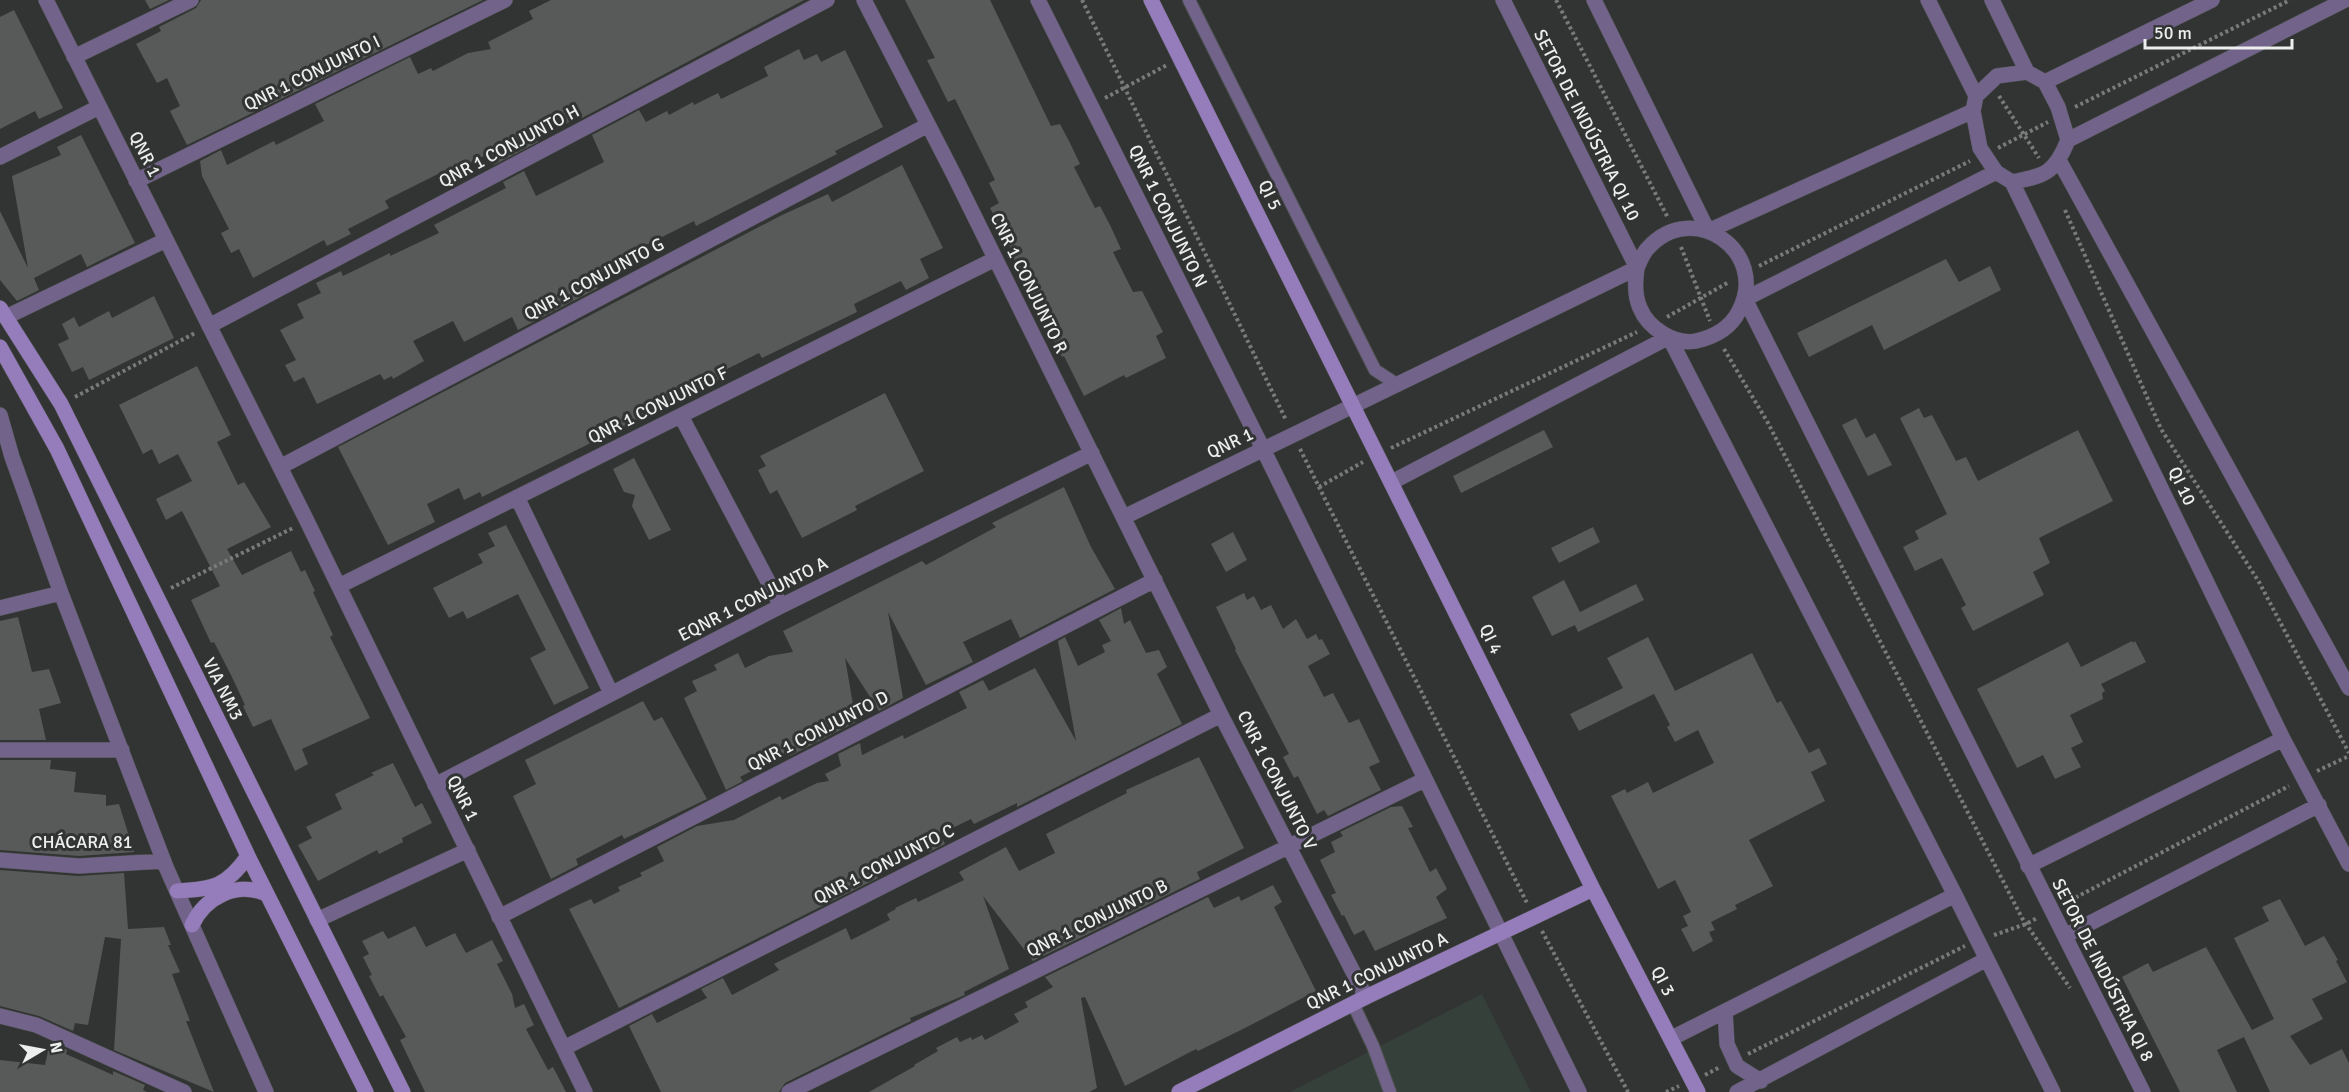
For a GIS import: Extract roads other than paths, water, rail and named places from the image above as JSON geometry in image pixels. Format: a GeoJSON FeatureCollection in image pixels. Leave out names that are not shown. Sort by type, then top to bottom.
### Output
{"type":"FeatureCollection","features":[{"type":"Feature","properties":{"kind":"main road","name":"QI 5"},"geometry":{"type":"LineString","coordinates":[[1151,0],[1353,407]]}},
{"type":"Feature","properties":{"kind":"main road","name":"VIA NM3"},"geometry":{"type":"LineString","coordinates":[[3,313],[61,404],[403,1092]]}},
{"type":"Feature","properties":{"kind":"main road"},"geometry":{"type":"LineString","coordinates":[[0,347],[57,449],[266,894],[366,1092]]}},
{"type":"Feature","properties":{"kind":"main road","name":"QI 4"},"geometry":{"type":"LineString","coordinates":[[1353,407],[1593,889]]}},
{"type":"Feature","properties":{"kind":"main road"},"geometry":{"type":"LineString","coordinates":[[177,891],[201,890],[217,885],[234,875],[248,856]]}},
{"type":"Feature","properties":{"kind":"main road","name":"QNR 1 CONJUNTO A"},"geometry":{"type":"LineString","coordinates":[[1179,1092],[1360,1001],[1593,889]]}},
{"type":"Feature","properties":{"kind":"main road","name":"QI 3"},"geometry":{"type":"LineString","coordinates":[[1593,889],[1695,1086]]}},
{"type":"Feature","properties":{"kind":"main road"},"geometry":{"type":"LineString","coordinates":[[192,925],[198,912],[215,897],[231,891],[243,890],[258,890],[266,894]]}},
{"type":"Feature","properties":{"kind":"street","name":"QNR 1"},"geometry":{"type":"LineString","coordinates":[[46,0],[307,520],[585,1092]]}},
{"type":"Feature","properties":{"kind":"street"},"geometry":{"type":"LineString","coordinates":[[74,57],[191,0]]}},
{"type":"Feature","properties":{"kind":"street","name":"QNR 1 CONJUNTO I"},"geometry":{"type":"LineString","coordinates":[[136,181],[505,0]]}},
{"type":"Feature","properties":{"kind":"street","name":"QNR 1 CONJUNTO H"},"geometry":{"type":"LineString","coordinates":[[209,326],[827,0]]}},
{"type":"Feature","properties":{"kind":"street","name":"CNR 1 CONJUNTO R"},"geometry":{"type":"LineString","coordinates":[[864,0],[1092,453]]}},
{"type":"Feature","properties":{"kind":"street","name":"QNR 1 CONJUNTO N"},"geometry":{"type":"LineString","coordinates":[[1038,0],[1263,449],[1578,1092]]}},
{"type":"Feature","properties":{"kind":"street","name":"SETOR DE INDÚSTRIA QI 10"},"geometry":{"type":"LineString","coordinates":[[1503,0],[1637,268]]}},
{"type":"Feature","properties":{"kind":"street"},"geometry":{"type":"LineString","coordinates":[[1594,0],[1708,231]]}},
{"type":"Feature","properties":{"kind":"street"},"geometry":{"type":"LineString","coordinates":[[1928,0],[1976,96]]}},
{"type":"Feature","properties":{"kind":"street"},"geometry":{"type":"LineString","coordinates":[[1992,0],[2027,72],[2045,82],[2068,140]]}},
{"type":"Feature","properties":{"kind":"street"},"geometry":{"type":"LineString","coordinates":[[2045,82],[2212,0]]}},
{"type":"Feature","properties":{"kind":"street"},"geometry":{"type":"LineString","coordinates":[[2027,72],[1997,76],[1976,96],[1973,111],[1980,147],[1996,172],[2012,182],[2038,177],[2054,166],[2068,140],[2345,0]]}},
{"type":"Feature","properties":{"kind":"street"},"geometry":{"type":"LineString","coordinates":[[0,158],[99,107]]}},
{"type":"Feature","properties":{"kind":"street"},"geometry":{"type":"LineString","coordinates":[[1708,231],[1973,111]]}},
{"type":"Feature","properties":{"kind":"street","name":"QNR 1 CONJUNTO G"},"geometry":{"type":"LineString","coordinates":[[280,467],[927,125]]}},
{"type":"Feature","properties":{"kind":"street"},"geometry":{"type":"LineString","coordinates":[[2054,166],[2349,688]]}},
{"type":"Feature","properties":{"kind":"street"},"geometry":{"type":"LineString","coordinates":[[1746,299],[1996,172]]}},
{"type":"Feature","properties":{"kind":"street","name":"QI 10"},"geometry":{"type":"LineString","coordinates":[[2012,182],[2283,739],[2349,864]]}},
{"type":"Feature","properties":{"kind":"street"},"geometry":{"type":"LineString","coordinates":[[1683,228],[1708,231],[1727,241],[1740,258],[1747,278],[1746,299],[1734,321],[1716,336],[1692,341],[1669,337],[1652,325],[1640,308],[1635,288],[1637,268],[1647,249],[1663,235],[1683,228]]}},
{"type":"Feature","properties":{"kind":"street"},"geometry":{"type":"LineString","coordinates":[[3,313],[166,240]]}},
{"type":"Feature","properties":{"kind":"street","name":"QNR 1 CONJUNTO F"},"geometry":{"type":"LineString","coordinates":[[339,586],[995,259]]}},
{"type":"Feature","properties":{"kind":"street","name":"QNR 1"},"geometry":{"type":"LineString","coordinates":[[1124,516],[1637,268]]}},
{"type":"Feature","properties":{"kind":"street","name":"SETOR DE INDÚSTRIA QI 8"},"geometry":{"type":"LineString","coordinates":[[1746,299],[2143,1092]]}},
{"type":"Feature","properties":{"kind":"street"},"geometry":{"type":"LineString","coordinates":[[1392,482],[1669,337]]}},
{"type":"Feature","properties":{"kind":"street"},"geometry":{"type":"LineString","coordinates":[[1669,337],[1978,940],[2053,1092]]}},
{"type":"Feature","properties":{"kind":"street"},"geometry":{"type":"LineString","coordinates":[[0,415],[6,458],[61,593],[164,861],[266,1092]]}},
{"type":"Feature","properties":{"kind":"street"},"geometry":{"type":"LineString","coordinates":[[681,416],[781,606]]}},
{"type":"Feature","properties":{"kind":"street"},"geometry":{"type":"LineString","coordinates":[[1092,453],[1155,580]]}},
{"type":"Feature","properties":{"kind":"street","name":"EQNR 1 CONJUNTO A"},"geometry":{"type":"LineString","coordinates":[[435,785],[781,606],[1092,453]]}},
{"type":"Feature","properties":{"kind":"street"},"geometry":{"type":"LineString","coordinates":[[517,497],[611,693]]}},
{"type":"Feature","properties":{"kind":"street","name":"CNR 1 CONJUNTO V"},"geometry":{"type":"LineString","coordinates":[[1155,580],[1288,845],[1360,1001]]}},
{"type":"Feature","properties":{"kind":"street","name":"QNR 1 CONJUNTO D"},"geometry":{"type":"LineString","coordinates":[[499,917],[1155,580]]}},
{"type":"Feature","properties":{"kind":"street"},"geometry":{"type":"LineString","coordinates":[[0,608],[61,593]]}},
{"type":"Feature","properties":{"kind":"street","name":"QNR 1 CONJUNTO C"},"geometry":{"type":"LineString","coordinates":[[564,1048],[1221,715]]}},
{"type":"Feature","properties":{"kind":"street"},"geometry":{"type":"LineString","coordinates":[[2028,866],[2283,739]]}},
{"type":"Feature","properties":{"kind":"street"},"geometry":{"type":"LineString","coordinates":[[0,750],[122,750]]}},
{"type":"Feature","properties":{"kind":"street","name":"QNR 1 CONJUNTO B"},"geometry":{"type":"LineString","coordinates":[[789,1092],[1424,780]]}},
{"type":"Feature","properties":{"kind":"street"},"geometry":{"type":"LineString","coordinates":[[2065,936],[2319,806]]}},
{"type":"Feature","properties":{"kind":"street"},"geometry":{"type":"LineString","coordinates":[[317,920],[468,850]]}},
{"type":"Feature","properties":{"kind":"street","name":"CHÁCARA 81"},"geometry":{"type":"LineString","coordinates":[[0,860],[72,866],[164,861]]}},
{"type":"Feature","properties":{"kind":"street"},"geometry":{"type":"LineString","coordinates":[[1672,1038],[1955,895]]}},
{"type":"Feature","properties":{"kind":"street"},"geometry":{"type":"LineString","coordinates":[[1737,1092],[1987,959]]}},
{"type":"Feature","properties":{"kind":"street"},"geometry":{"type":"LineString","coordinates":[[1725,1011],[1727,1044],[1737,1066],[1761,1081]]}},
{"type":"Feature","properties":{"kind":"street"},"geometry":{"type":"LineString","coordinates":[[0,1016],[36,1025],[184,1092]]}},
{"type":"Feature","properties":{"kind":"lane"},"geometry":{"type":"LineString","coordinates":[[1189,0],[1375,370],[1398,385]]}},
{"type":"Feature","properties":{"kind":"lane"},"geometry":{"type":"LineString","coordinates":[[1360,1001],[1390,1092]]}}]}
